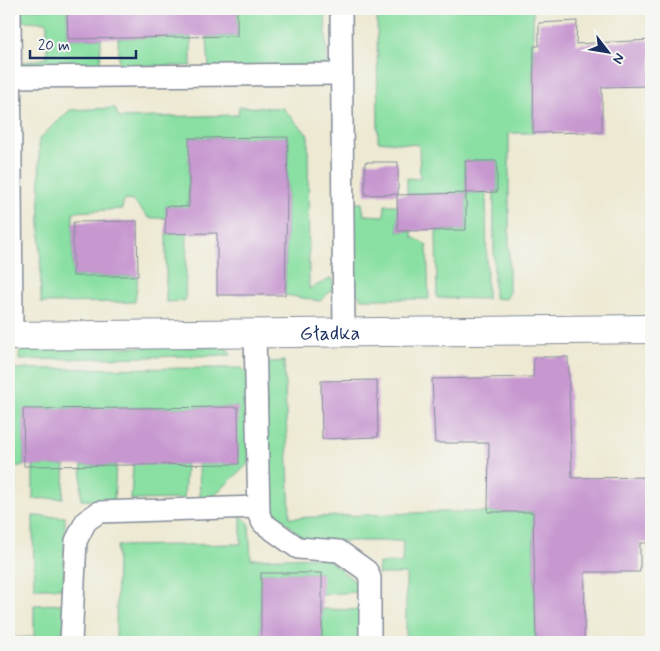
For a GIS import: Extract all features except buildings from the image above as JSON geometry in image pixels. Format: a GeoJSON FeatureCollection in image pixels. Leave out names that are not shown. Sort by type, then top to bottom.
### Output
{"type":"FeatureCollection","features":[{"type":"Feature","properties":{"kind":"street","name":"Gładka"},"geometry":{"type":"LineString","coordinates":[[11,336],[651,328]]}},
{"type":"Feature","properties":{"kind":"lane"},"geometry":{"type":"LineString","coordinates":[[10,9],[11,336]]}},
{"type":"Feature","properties":{"kind":"lane"},"geometry":{"type":"LineString","coordinates":[[341,9],[344,332]]}},
{"type":"Feature","properties":{"kind":"lane"},"geometry":{"type":"LineString","coordinates":[[11,77],[341,74]]}},
{"type":"Feature","properties":{"kind":"lane"},"geometry":{"type":"LineString","coordinates":[[255,333],[258,507],[263,523],[298,548],[339,551],[368,571],[370,578],[370,642]]}},
{"type":"Feature","properties":{"kind":"lane"},"geometry":{"type":"LineString","coordinates":[[71,642],[74,636],[76,540],[86,522],[92,516],[99,512],[120,510],[258,507]]}},
{"type":"Feature","properties":{"kind":"green space"},"geometry":{"type":"Polygon","coordinates":[[[21,9],[67,9],[68,39],[101,38],[100,67],[28,70],[22,63],[47,58],[47,22],[21,21],[21,9]]]}},
{"type":"Feature","properties":{"kind":"green space"},"geometry":{"type":"Polygon","coordinates":[[[237,9],[325,9],[327,65],[209,69],[207,37],[237,36],[237,9]]]}},
{"type":"Feature","properties":{"kind":"green space"},"geometry":{"type":"Polygon","coordinates":[[[377,9],[533,9],[533,133],[509,133],[509,294],[506,299],[494,298],[494,192],[497,192],[497,161],[465,161],[466,193],[407,194],[407,178],[420,179],[419,145],[378,141],[377,9]]]}},
{"type":"Feature","properties":{"kind":"green space"},"geometry":{"type":"Polygon","coordinates":[[[191,37],[191,66],[119,66],[118,38],[191,37]]]}},
{"type":"Feature","properties":{"kind":"green space"},"geometry":{"type":"Polygon","coordinates":[[[239,107],[283,108],[308,135],[309,289],[332,278],[334,288],[320,301],[285,295],[288,137],[190,138],[185,301],[166,302],[166,234],[175,234],[176,207],[166,206],[166,218],[149,218],[133,201],[124,200],[122,209],[73,212],[73,276],[138,276],[135,302],[41,303],[39,139],[70,110],[115,108],[119,118],[238,115],[239,107]]]}},
{"type":"Feature","properties":{"kind":"green space"},"geometry":{"type":"Polygon","coordinates":[[[466,193],[486,193],[487,299],[437,298],[436,231],[466,230],[466,193]]]}},
{"type":"Feature","properties":{"kind":"green space"},"geometry":{"type":"Polygon","coordinates":[[[349,203],[362,203],[364,215],[384,216],[385,205],[398,205],[398,231],[412,231],[412,237],[427,245],[429,299],[361,299],[350,284],[349,203]]]}},
{"type":"Feature","properties":{"kind":"green space"},"geometry":{"type":"Polygon","coordinates":[[[20,347],[226,347],[231,355],[19,360],[20,347]]]}},
{"type":"Feature","properties":{"kind":"green space"},"geometry":{"type":"Polygon","coordinates":[[[284,361],[290,518],[440,512],[533,512],[536,642],[406,642],[406,574],[378,574],[379,563],[402,563],[403,541],[306,541],[267,505],[266,368],[271,362],[284,361]]]}},
{"type":"Feature","properties":{"kind":"green space"},"geometry":{"type":"Polygon","coordinates":[[[242,368],[249,375],[249,463],[211,499],[200,499],[199,464],[238,407],[24,409],[24,466],[9,466],[9,369],[242,368]]]}},
{"type":"Feature","properties":{"kind":"green space"},"geometry":{"type":"Polygon","coordinates":[[[133,464],[186,464],[184,499],[131,500],[133,464]]]}},
{"type":"Feature","properties":{"kind":"green space"},"geometry":{"type":"Polygon","coordinates":[[[65,465],[63,498],[33,499],[33,466],[65,465]]]}},
{"type":"Feature","properties":{"kind":"green space"},"geometry":{"type":"Polygon","coordinates":[[[82,465],[116,465],[114,501],[81,500],[82,465]]]}},
{"type":"Feature","properties":{"kind":"green space"},"geometry":{"type":"Polygon","coordinates":[[[241,515],[249,523],[251,559],[325,557],[362,587],[359,592],[322,594],[321,573],[261,573],[261,642],[116,642],[117,546],[241,544],[241,515]]]}},
{"type":"Feature","properties":{"kind":"green space"},"geometry":{"type":"Polygon","coordinates":[[[33,516],[65,517],[64,588],[34,588],[33,516]]]}},
{"type":"Feature","properties":{"kind":"green space"},"geometry":{"type":"Polygon","coordinates":[[[64,604],[66,627],[52,642],[9,642],[9,638],[34,637],[34,605],[64,604]]]}},
{"type":"Feature","properties":{"kind":"green space"},"geometry":{"type":"Polygon","coordinates":[[[322,609],[362,610],[362,642],[322,642],[322,609]]]}}]}
